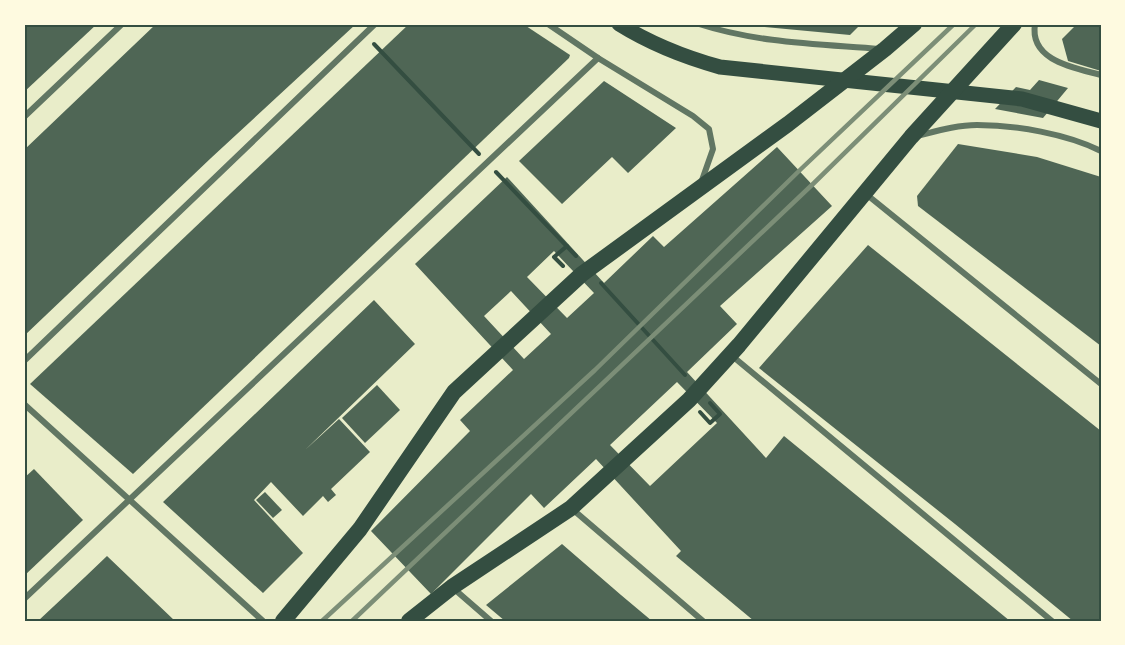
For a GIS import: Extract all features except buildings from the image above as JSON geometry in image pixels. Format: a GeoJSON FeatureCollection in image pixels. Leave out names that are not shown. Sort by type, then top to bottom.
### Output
{"type":"FeatureCollection","features":[{"type":"Feature","properties":{"kind":"highway"},"geometry":{"type":"LineString","coordinates":[[283,621],[360,529],[454,392],[582,274],[885,50],[914,24]]}},
{"type":"Feature","properties":{"kind":"highway"},"geometry":{"type":"LineString","coordinates":[[409,621],[452,586],[571,508],[689,400],[730,355],[911,137],[1014,24]]}},
{"type":"Feature","properties":{"kind":"main road"},"geometry":{"type":"LineString","coordinates":[[619,24],[680,56],[720,67],[1022,99],[1101,121]]}},
{"type":"Feature","properties":{"kind":"street"},"geometry":{"type":"LineString","coordinates":[[24,117],[122,24]]}},
{"type":"Feature","properties":{"kind":"street"},"geometry":{"type":"LineString","coordinates":[[24,361],[375,24]]}},
{"type":"Feature","properties":{"kind":"street"},"geometry":{"type":"LineString","coordinates":[[548,24],[598,58],[676,105],[709,129],[713,149],[697,191]]}},
{"type":"Feature","properties":{"kind":"street"},"geometry":{"type":"LineString","coordinates":[[699,24],[767,41],[885,50]]}},
{"type":"Feature","properties":{"kind":"street"},"geometry":{"type":"LineString","coordinates":[[1035,24],[1037,40],[1052,60],[1101,75]]}},
{"type":"Feature","properties":{"kind":"street"},"geometry":{"type":"LineString","coordinates":[[24,599],[598,58]]}},
{"type":"Feature","properties":{"kind":"street"},"geometry":{"type":"LineString","coordinates":[[911,137],[944,129],[976,125],[1049,133],[1101,151]]}},
{"type":"Feature","properties":{"kind":"street"},"geometry":{"type":"LineString","coordinates":[[864,193],[1101,384]]}},
{"type":"Feature","properties":{"kind":"street"},"geometry":{"type":"LineString","coordinates":[[730,355],[1052,621]]}},
{"type":"Feature","properties":{"kind":"street"},"geometry":{"type":"LineString","coordinates":[[24,404],[263,621]]}},
{"type":"Feature","properties":{"kind":"street"},"geometry":{"type":"LineString","coordinates":[[571,508],[704,621]]}},
{"type":"Feature","properties":{"kind":"street"},"geometry":{"type":"LineString","coordinates":[[452,586],[491,621]]}},
{"type":"Feature","properties":{"kind":"path"},"geometry":{"type":"LineString","coordinates":[[371,41],[485,160]]}},
{"type":"Feature","properties":{"kind":"path"},"geometry":{"type":"LineString","coordinates":[[494,169],[583,264]]}},
{"type":"Feature","properties":{"kind":"path"},"geometry":{"type":"LineString","coordinates":[[599,281],[688,378]]}},
{"type":"Feature","properties":{"kind":"path"},"geometry":{"type":"LineString","coordinates":[[704,396],[720,414]]}},
{"type":"Feature","properties":{"kind":"railway"},"geometry":{"type":"LineString","coordinates":[[322,621],[595,370],[954,24]]}},
{"type":"Feature","properties":{"kind":"railway"},"geometry":{"type":"LineString","coordinates":[[352,621],[814,183],[976,24]]}}]}
